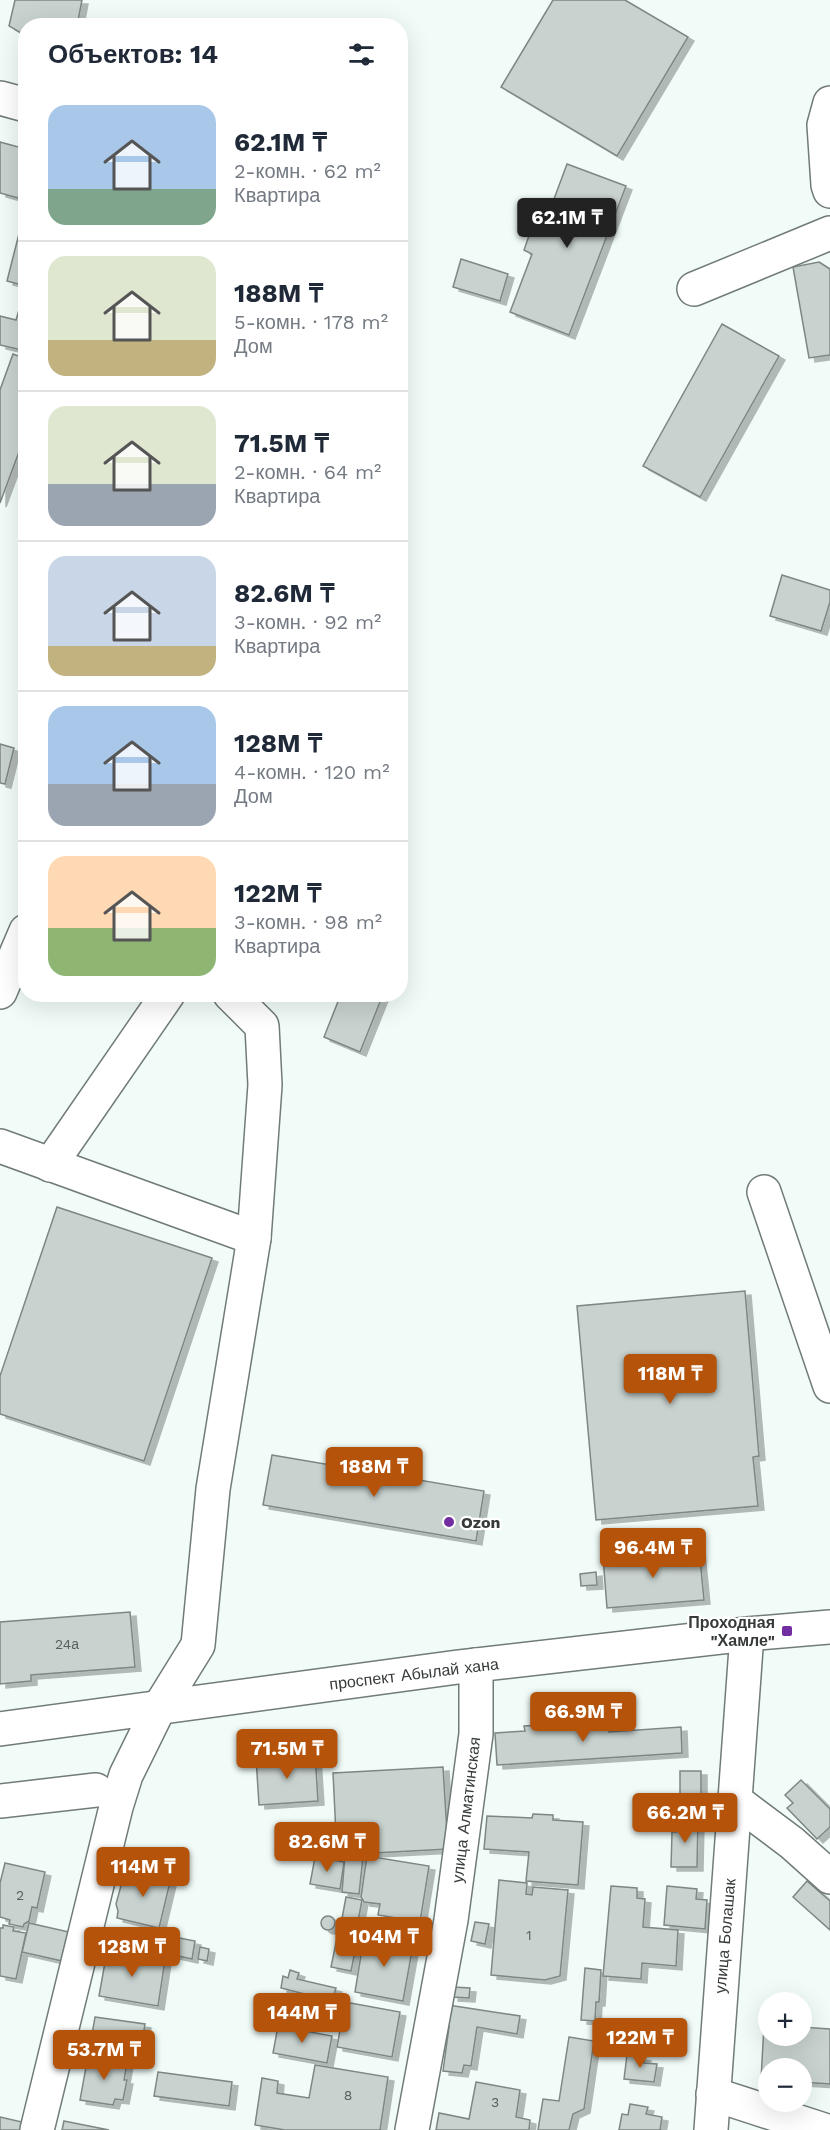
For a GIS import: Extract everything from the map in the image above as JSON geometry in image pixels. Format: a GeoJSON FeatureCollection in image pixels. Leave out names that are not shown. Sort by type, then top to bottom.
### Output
{"type":"FeatureCollection","features":[{"type":"Feature","properties":{"kind":"street"},"geometry":{"type":"LineString","coordinates":[[0,98],[18,103]]}},
{"type":"Feature","properties":{"kind":"street"},"geometry":{"type":"LineString","coordinates":[[830,103],[824,125],[830,191]]}},
{"type":"Feature","properties":{"kind":"street"},"geometry":{"type":"LineString","coordinates":[[694,288],[830,233]]}},
{"type":"Feature","properties":{"kind":"street"},"geometry":{"type":"LineString","coordinates":[[0,992],[18,950]]}},
{"type":"Feature","properties":{"kind":"street"},"geometry":{"type":"LineString","coordinates":[[50,1165],[162,1002]]}},
{"type":"Feature","properties":{"kind":"street"},"geometry":{"type":"LineString","coordinates":[[37,2130],[116,1807],[126,1775],[159,1708],[198,1645],[213,1489],[254,1238],[266,1085],[262,1026],[238,1002]]}},
{"type":"Feature","properties":{"kind":"street"},"geometry":{"type":"LineString","coordinates":[[0,1146],[254,1238]]}},
{"type":"Feature","properties":{"kind":"street"},"geometry":{"type":"LineString","coordinates":[[764,1192],[830,1386]]}},
{"type":"Feature","properties":{"kind":"street","name":"проспект Абылай хана"},"geometry":{"type":"LineString","coordinates":[[0,1729],[476,1665],[747,1634],[829,1632]]}},
{"type":"Feature","properties":{"kind":"street","name":"улица Болашак"},"geometry":{"type":"LineString","coordinates":[[711,2130],[747,1634]]}},
{"type":"Feature","properties":{"kind":"street","name":"улица Алматинская"},"geometry":{"type":"LineString","coordinates":[[412,2130],[453,1908],[476,1734],[476,1665]]}},
{"type":"Feature","properties":{"kind":"street"},"geometry":{"type":"LineString","coordinates":[[0,1801],[96,1790]]}},
{"type":"Feature","properties":{"kind":"street"},"geometry":{"type":"LineString","coordinates":[[736,1801],[792,1843],[830,1877]]}},
{"type":"Feature","properties":{"kind":"street"},"geometry":{"type":"LineString","coordinates":[[713,2094],[824,2130]]}},
{"type":"Feature","properties":{"kind":"building"},"geometry":{"type":"Polygon","coordinates":[[[15,0],[82,0],[79,18],[18,18],[18,31],[9,26],[15,0]]]}},
{"type":"Feature","properties":{"kind":"building"},"geometry":{"type":"Polygon","coordinates":[[[553,0],[625,0],[688,37],[617,156],[501,87],[553,0]]]}},
{"type":"Feature","properties":{"kind":"building"},"geometry":{"type":"Polygon","coordinates":[[[0,142],[18,147],[18,198],[0,193],[0,142]]]}},
{"type":"Feature","properties":{"kind":"building"},"geometry":{"type":"Polygon","coordinates":[[[567,164],[626,186],[569,335],[510,312],[532,254],[524,250],[531,230],[541,234],[567,164]]]}},
{"type":"Feature","properties":{"kind":"building"},"geometry":{"type":"Polygon","coordinates":[[[18,238],[18,284],[7,281],[18,238]]]}},
{"type":"Feature","properties":{"kind":"building"},"geometry":{"type":"Polygon","coordinates":[[[461,259],[508,274],[500,301],[453,287],[461,259]]]}},
{"type":"Feature","properties":{"kind":"building"},"geometry":{"type":"Polygon","coordinates":[[[819,262],[830,269],[830,355],[809,358],[793,267],[819,262]]]}},
{"type":"Feature","properties":{"kind":"building"},"geometry":{"type":"Polygon","coordinates":[[[18,313],[18,349],[0,345],[0,316],[16,320],[18,313]]]}},
{"type":"Feature","properties":{"kind":"building"},"geometry":{"type":"Polygon","coordinates":[[[722,324],[779,356],[700,497],[643,466],[722,324]]]}},
{"type":"Feature","properties":{"kind":"building"},"geometry":{"type":"Polygon","coordinates":[[[13,354],[18,356],[18,455],[0,503],[0,390],[13,354]]]}},
{"type":"Feature","properties":{"kind":"building"},"geometry":{"type":"Polygon","coordinates":[[[782,575],[830,590],[830,602],[821,631],[770,616],[782,575]]]}},
{"type":"Feature","properties":{"kind":"building"},"geometry":{"type":"Polygon","coordinates":[[[0,744],[14,748],[5,784],[0,783],[0,744]]]}},
{"type":"Feature","properties":{"kind":"building"},"geometry":{"type":"Polygon","coordinates":[[[338,1002],[380,1002],[360,1052],[324,1037],[338,1002]]]}},
{"type":"Feature","properties":{"kind":"building"},"geometry":{"type":"Polygon","coordinates":[[[57,1207],[212,1258],[144,1461],[0,1414],[0,1376],[57,1207]]]}},
{"type":"Feature","properties":{"kind":"building"},"geometry":{"type":"Polygon","coordinates":[[[745,1291],[759,1456],[753,1457],[758,1506],[596,1520],[577,1306],[745,1291]]]}},
{"type":"Feature","properties":{"kind":"building"},"geometry":{"type":"Polygon","coordinates":[[[272,1455],[484,1491],[476,1541],[263,1505],[272,1455]]]}},
{"type":"Feature","properties":{"kind":"building"},"geometry":{"type":"Polygon","coordinates":[[[699,1549],[704,1600],[607,1608],[603,1557],[699,1549]]]}},
{"type":"Feature","properties":{"kind":"building"},"geometry":{"type":"Polygon","coordinates":[[[596,1572],[597,1585],[581,1586],[580,1574],[596,1572]]]}},
{"type":"Feature","properties":{"kind":"building"},"geometry":{"type":"Polygon","coordinates":[[[130,1612],[135,1667],[31,1675],[31,1681],[0,1684],[0,1622],[130,1612]]]}},
{"type":"Feature","properties":{"kind":"building"},"geometry":{"type":"Polygon","coordinates":[[[609,1721],[609,1732],[681,1727],[682,1753],[497,1765],[495,1733],[525,1731],[524,1726],[609,1721]]]}},
{"type":"Feature","properties":{"kind":"building"},"geometry":{"type":"Polygon","coordinates":[[[315,1754],[318,1801],[259,1805],[256,1758],[315,1754]]]}},
{"type":"Feature","properties":{"kind":"building"},"geometry":{"type":"Polygon","coordinates":[[[443,1767],[448,1849],[337,1855],[333,1773],[443,1767]]]}},
{"type":"Feature","properties":{"kind":"building"},"geometry":{"type":"Polygon","coordinates":[[[680,1771],[701,1771],[701,1804],[692,1804],[692,1815],[680,1815],[680,1771]]]}},
{"type":"Feature","properties":{"kind":"building"},"geometry":{"type":"Polygon","coordinates":[[[801,1780],[830,1809],[830,1827],[817,1839],[787,1808],[793,1803],[785,1795],[801,1780]]]}},
{"type":"Feature","properties":{"kind":"building"},"geometry":{"type":"Polygon","coordinates":[[[533,1814],[553,1815],[553,1820],[583,1822],[578,1885],[526,1881],[529,1852],[484,1849],[487,1816],[532,1818],[533,1814]]]}},
{"type":"Feature","properties":{"kind":"building"},"geometry":{"type":"Polygon","coordinates":[[[676,1818],[698,1819],[697,1867],[671,1867],[672,1832],[676,1832],[676,1818]]]}},
{"type":"Feature","properties":{"kind":"building"},"geometry":{"type":"Polygon","coordinates":[[[345,1855],[363,1857],[359,1894],[342,1892],[345,1855]]]}},
{"type":"Feature","properties":{"kind":"building"},"geometry":{"type":"Polygon","coordinates":[[[367,1856],[429,1866],[420,1922],[378,1915],[380,1904],[364,1902],[361,1897],[367,1856]]]}},
{"type":"Feature","properties":{"kind":"building"},"geometry":{"type":"Polygon","coordinates":[[[315,1857],[344,1862],[340,1889],[310,1884],[315,1857]]]}},
{"type":"Feature","properties":{"kind":"building"},"geometry":{"type":"Polygon","coordinates":[[[5,1863],[45,1872],[37,1908],[32,1907],[29,1921],[23,1927],[9,1924],[10,1920],[0,1917],[0,1883],[5,1863]]]}},
{"type":"Feature","properties":{"kind":"building"},"geometry":{"type":"Polygon","coordinates":[[[148,1866],[160,1868],[158,1879],[170,1882],[159,1928],[117,1918],[116,1904],[125,1871],[145,1875],[148,1866]]]}},
{"type":"Feature","properties":{"kind":"building"},"geometry":{"type":"Polygon","coordinates":[[[499,1880],[527,1883],[526,1894],[532,1895],[533,1887],[568,1890],[560,1976],[545,1980],[491,1975],[499,1880]]]}},
{"type":"Feature","properties":{"kind":"building"},"geometry":{"type":"Polygon","coordinates":[[[807,1881],[830,1901],[830,1930],[793,1897],[807,1881]]]}},
{"type":"Feature","properties":{"kind":"building"},"geometry":{"type":"Polygon","coordinates":[[[611,1886],[637,1888],[637,1898],[645,1899],[643,1927],[678,1930],[676,1966],[642,1963],[641,1979],[603,1976],[611,1886]]]}},
{"type":"Feature","properties":{"kind":"building"},"geometry":{"type":"Polygon","coordinates":[[[667,1886],[697,1889],[696,1899],[707,1900],[705,1929],[664,1925],[667,1886]]]}},
{"type":"Feature","properties":{"kind":"building"},"geometry":{"type":"Polygon","coordinates":[[[346,1897],[362,1900],[357,1927],[341,1924],[346,1897]]]}},
{"type":"Feature","properties":{"kind":"building"},"geometry":{"type":"Polygon","coordinates":[[[325,1916],[331,1916],[335,1923],[331,1930],[325,1930],[321,1926],[321,1920],[325,1916]]]}},
{"type":"Feature","properties":{"kind":"building"},"geometry":{"type":"Polygon","coordinates":[[[475,1922],[489,1924],[485,1944],[471,1941],[475,1922]]]}},
{"type":"Feature","properties":{"kind":"building"},"geometry":{"type":"Polygon","coordinates":[[[29,1923],[69,1932],[62,1961],[22,1952],[29,1923]]]}},
{"type":"Feature","properties":{"kind":"building"},"geometry":{"type":"Polygon","coordinates":[[[3,1925],[14,1927],[13,1931],[26,1933],[16,1979],[0,1976],[0,1928],[3,1928],[3,1925]]]}},
{"type":"Feature","properties":{"kind":"building"},"geometry":{"type":"Polygon","coordinates":[[[159,1934],[195,1941],[192,1959],[155,1951],[159,1934]]]}},
{"type":"Feature","properties":{"kind":"building"},"geometry":{"type":"Polygon","coordinates":[[[390,1936],[407,1938],[409,1944],[413,1945],[403,2001],[355,1992],[364,1937],[387,1941],[390,1936]]]}},
{"type":"Feature","properties":{"kind":"building"},"geometry":{"type":"Polygon","coordinates":[[[337,1938],[357,1942],[351,1971],[331,1967],[337,1938]]]}},
{"type":"Feature","properties":{"kind":"building"},"geometry":{"type":"Polygon","coordinates":[[[200,1947],[209,1949],[207,1961],[198,1959],[200,1947]]]}},
{"type":"Feature","properties":{"kind":"building"},"geometry":{"type":"Polygon","coordinates":[[[107,1951],[165,1960],[158,2006],[99,1996],[107,1951]]]}},
{"type":"Feature","properties":{"kind":"building"},"geometry":{"type":"Polygon","coordinates":[[[585,1968],[601,1970],[595,2021],[581,2020],[585,1968]]]}},
{"type":"Feature","properties":{"kind":"building"},"geometry":{"type":"Polygon","coordinates":[[[290,1970],[299,1973],[297,1979],[336,1988],[332,2001],[281,1988],[283,1976],[288,1978],[290,1970]]]}},
{"type":"Feature","properties":{"kind":"building"},"geometry":{"type":"Polygon","coordinates":[[[453,1987],[470,1988],[469,1998],[452,1997],[453,1987]]]}},
{"type":"Feature","properties":{"kind":"building"},"geometry":{"type":"Polygon","coordinates":[[[345,2002],[400,2012],[392,2057],[337,2047],[345,2002]]]}},
{"type":"Feature","properties":{"kind":"building"},"geometry":{"type":"Polygon","coordinates":[[[448,2005],[520,2016],[517,2034],[477,2027],[471,2066],[464,2065],[462,2073],[443,2071],[449,2027],[445,2026],[448,2005]]]}},
{"type":"Feature","properties":{"kind":"building"},"geometry":{"type":"Polygon","coordinates":[[[276,2006],[286,2009],[282,2022],[273,2019],[276,2006]]]}},
{"type":"Feature","properties":{"kind":"building"},"geometry":{"type":"Polygon","coordinates":[[[95,2017],[145,2024],[139,2060],[89,2052],[95,2017]]]}},
{"type":"Feature","properties":{"kind":"building"},"geometry":{"type":"Polygon","coordinates":[[[278,2026],[332,2036],[327,2063],[273,2053],[278,2026]]]}},
{"type":"Feature","properties":{"kind":"building"},"geometry":{"type":"Polygon","coordinates":[[[812,2028],[830,2029],[830,2084],[812,2083],[812,2058],[762,2058],[763,2046],[812,2046],[812,2028]]]}},
{"type":"Feature","properties":{"kind":"building"},"geometry":{"type":"Polygon","coordinates":[[[569,2037],[594,2041],[584,2109],[573,2114],[569,2130],[538,2130],[543,2099],[559,2101],[569,2037]]]}},
{"type":"Feature","properties":{"kind":"building"},"geometry":{"type":"Polygon","coordinates":[[[627,2055],[645,2057],[644,2063],[657,2064],[654,2082],[624,2079],[627,2055]]]}},
{"type":"Feature","properties":{"kind":"building"},"geometry":{"type":"Polygon","coordinates":[[[88,2056],[127,2063],[124,2080],[127,2080],[123,2100],[115,2099],[113,2105],[80,2100],[88,2056]]]}},
{"type":"Feature","properties":{"kind":"building"},"geometry":{"type":"Polygon","coordinates":[[[315,2065],[388,2077],[380,2130],[285,2130],[255,2125],[262,2078],[278,2081],[277,2093],[309,2098],[315,2065]]]}},
{"type":"Feature","properties":{"kind":"building"},"geometry":{"type":"Polygon","coordinates":[[[158,2072],[232,2082],[229,2106],[154,2096],[158,2072]]]}},
{"type":"Feature","properties":{"kind":"building"},"geometry":{"type":"Polygon","coordinates":[[[476,2082],[520,2090],[516,2117],[530,2120],[529,2130],[436,2130],[439,2113],[469,2119],[476,2082]]]}},
{"type":"Feature","properties":{"kind":"building"},"geometry":{"type":"Polygon","coordinates":[[[630,2104],[648,2107],[646,2114],[662,2117],[660,2130],[619,2130],[622,2114],[628,2115],[630,2104]]]}},
{"type":"Feature","properties":{"kind":"building"},"geometry":{"type":"Polygon","coordinates":[[[0,2117],[22,2122],[21,2130],[0,2130],[0,2117]]]}},
{"type":"Feature","properties":{"kind":"building"},"geometry":{"type":"Polygon","coordinates":[[[64,2121],[109,2130],[62,2130],[64,2121]]]}},
{"type":"Feature","properties":{"kind":"place","name":"Ozon"},"geometry":{"type":"Point","coordinates":[449,1522]}},
{"type":"Feature","properties":{"kind":"place","name":"Проходная \"Хамле\""},"geometry":{"type":"Point","coordinates":[787,1631]}}]}
